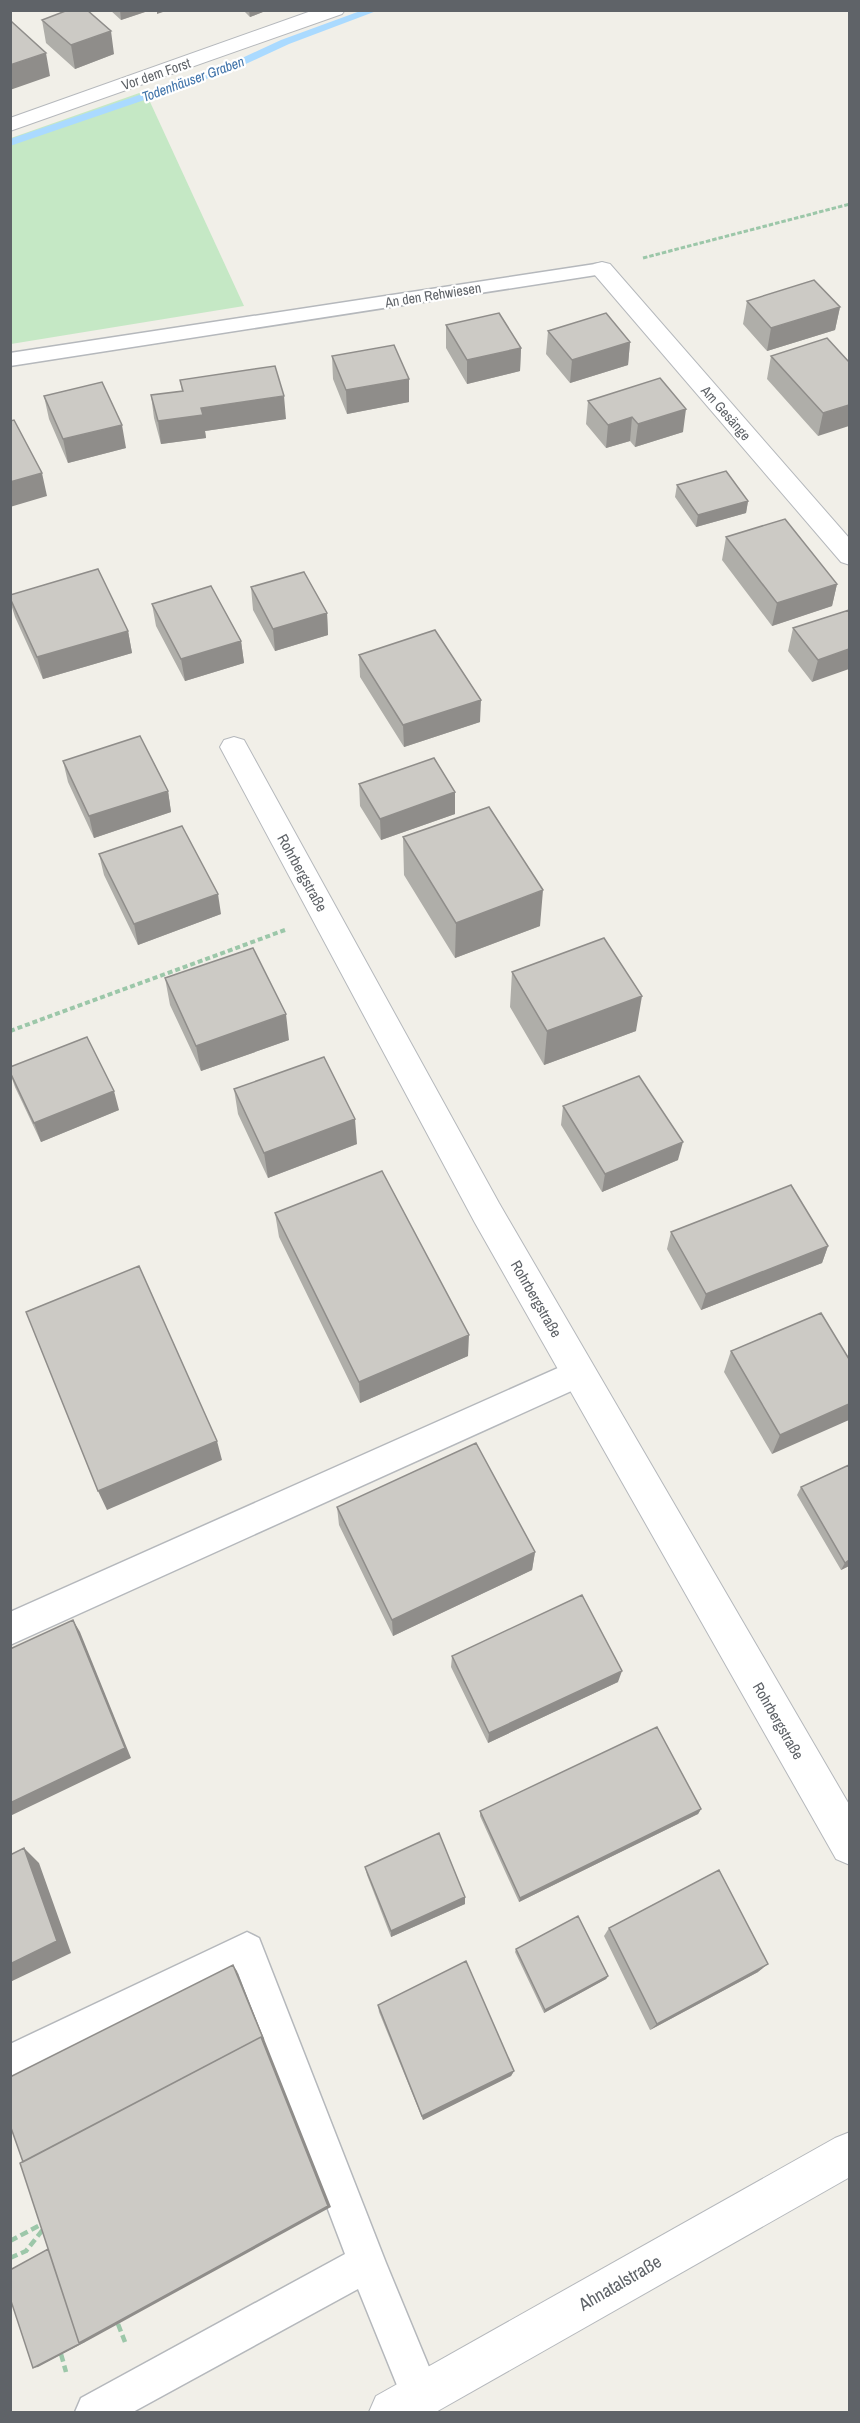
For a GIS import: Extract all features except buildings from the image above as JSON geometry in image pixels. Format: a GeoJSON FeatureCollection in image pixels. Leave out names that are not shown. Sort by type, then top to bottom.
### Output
{"type":"FeatureCollection","features":[{"type":"Feature","properties":{"kind":"street","name":"Vor dem Forst"},"geometry":{"type":"LineString","coordinates":[[10,125],[335,10]]}},
{"type":"Feature","properties":{"kind":"street","name":"Am Gesänge"},"geometry":{"type":"LineString","coordinates":[[602,269],[849,556]]}},
{"type":"Feature","properties":{"kind":"street","name":"Rohrbergstraße"},"geometry":{"type":"LineString","coordinates":[[234,747],[487,1213],[849,1845]]}},
{"type":"Feature","properties":{"kind":"street","name":"Ahnatalstraße"},"geometry":{"type":"LineString","coordinates":[[406,2404],[849,2153]]}},
{"type":"Feature","properties":{"kind":"lane","name":"An den Rehwiesen"},"geometry":{"type":"LineString","coordinates":[[10,360],[602,269]]}},
{"type":"Feature","properties":{"kind":"lane"},"geometry":{"type":"LineString","coordinates":[[10,1629],[578,1373]]}},
{"type":"Feature","properties":{"kind":"lane"},"geometry":{"type":"LineString","coordinates":[[10,2063],[247,1950],[367,2263],[406,2404]]}},
{"type":"Feature","properties":{"kind":"lane"},"geometry":{"type":"LineString","coordinates":[[95,2412],[367,2263]]}},
{"type":"Feature","properties":{"kind":"path"},"geometry":{"type":"LineString","coordinates":[[602,269],[849,204]]}},
{"type":"Feature","properties":{"kind":"path"},"geometry":{"type":"LineString","coordinates":[[10,1031],[325,915]]}},
{"type":"Feature","properties":{"kind":"path"},"geometry":{"type":"LineString","coordinates":[[10,2241],[50,2220],[26,2251],[10,2258]]}},
{"type":"Feature","properties":{"kind":"path"},"geometry":{"type":"LineString","coordinates":[[61,2354],[66,2370]]}},
{"type":"Feature","properties":{"kind":"green space"},"geometry":{"type":"Polygon","coordinates":[[[145,91],[244,306],[11,344],[11,138],[145,91]]]}},
{"type":"Feature","properties":{"kind":"waterway","name":"Todenhäuser Graben"},"geometry":{"type":"LineString","coordinates":[[10,143],[231,67],[285,42],[374,10]]}}]}
